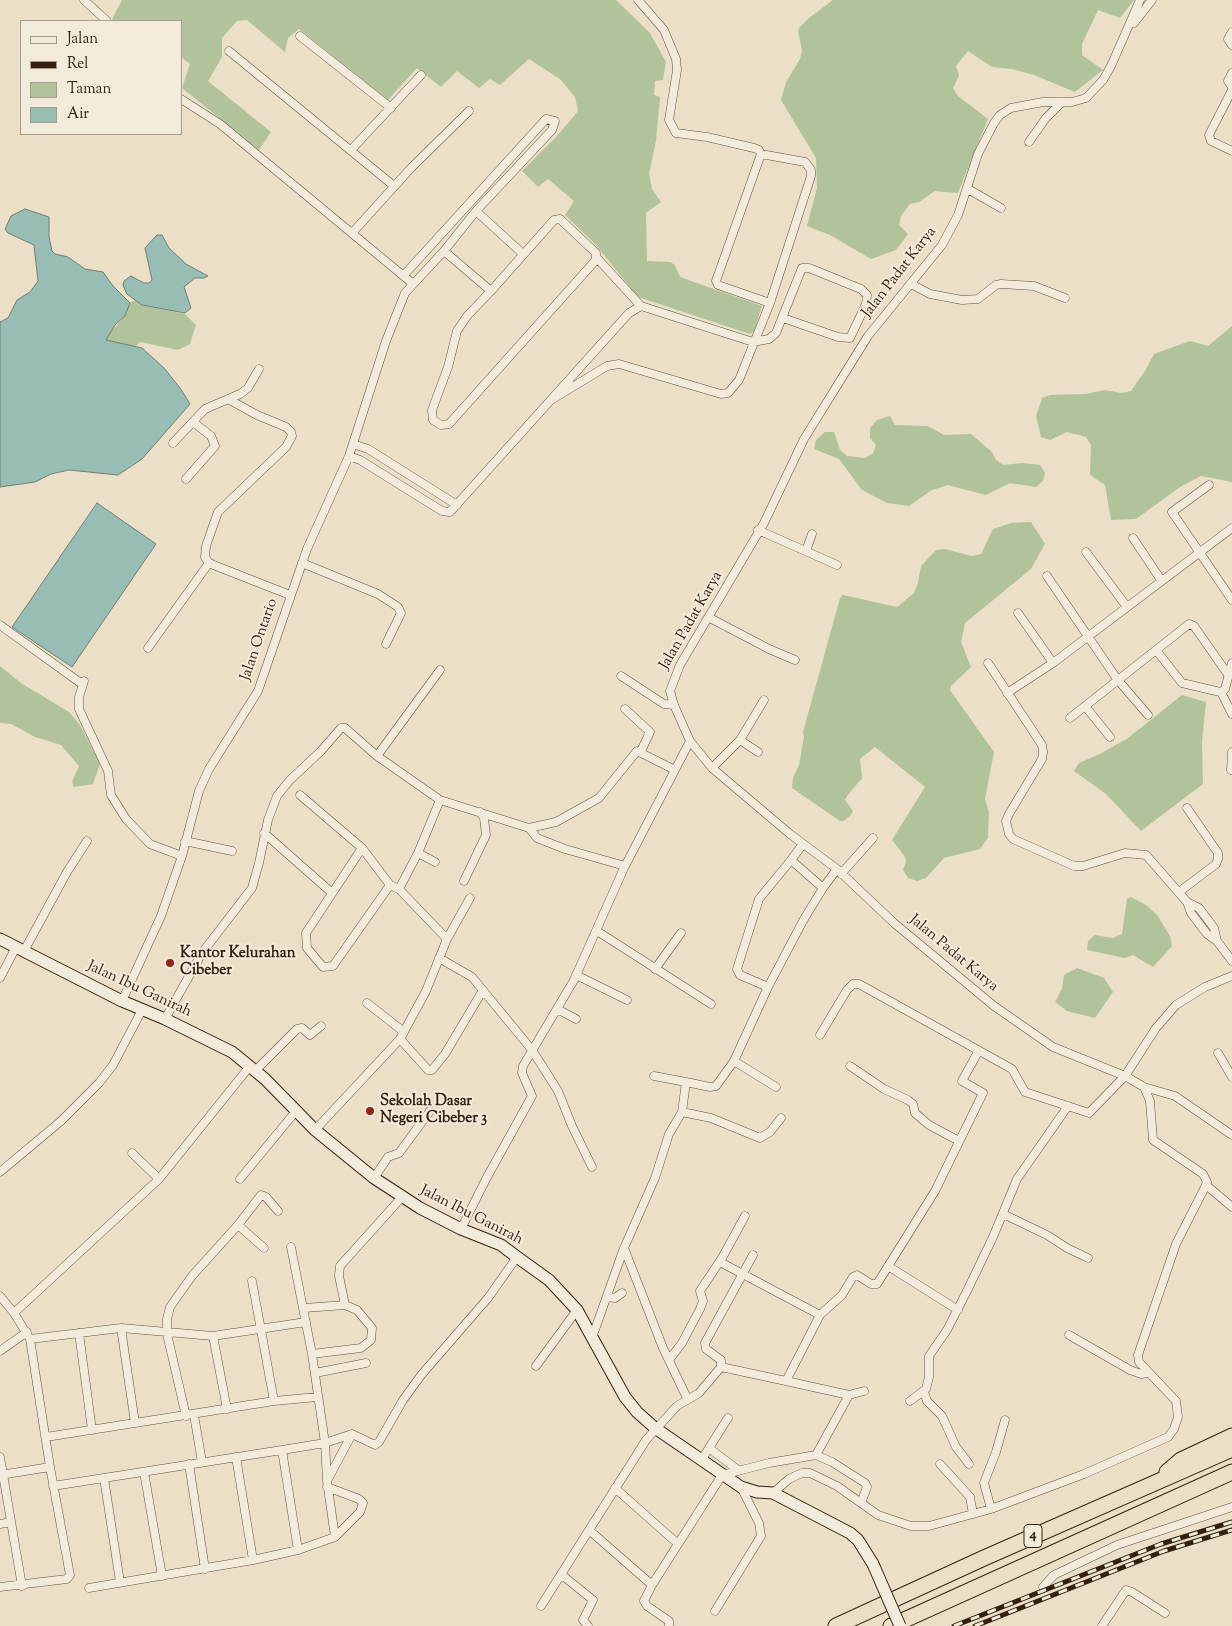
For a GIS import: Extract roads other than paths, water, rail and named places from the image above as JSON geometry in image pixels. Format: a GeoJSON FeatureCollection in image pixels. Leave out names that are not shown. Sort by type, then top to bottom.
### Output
{"type":"FeatureCollection","features":[{"type":"Feature","properties":{"kind":"highway"},"geometry":{"type":"LineString","coordinates":[[1155,1483],[1181,1460],[1232,1436]]}},
{"type":"Feature","properties":{"kind":"highway","name":"4"},"geometry":{"type":"LineString","coordinates":[[836,1626],[1232,1449]]}},
{"type":"Feature","properties":{"kind":"highway","name":"4"},"geometry":{"type":"LineString","coordinates":[[891,1626],[1232,1472]]}},
{"type":"Feature","properties":{"kind":"main road","name":"Jalan Ibu Ganirah"},"geometry":{"type":"LineString","coordinates":[[0,939],[122,1001],[214,1042],[253,1068],[315,1130],[374,1178],[402,1197],[461,1229],[494,1242],[518,1256],[549,1280],[577,1310],[593,1335],[625,1397],[637,1412],[655,1428],[740,1487],[757,1492],[773,1493],[858,1540],[873,1564],[900,1626]]}},
{"type":"Feature","properties":{"kind":"street"},"geometry":{"type":"LineString","coordinates":[[84,0],[106,20]]}},
{"type":"Feature","properties":{"kind":"street"},"geometry":{"type":"LineString","coordinates":[[551,400],[608,366],[619,364],[721,394],[728,393],[739,380],[770,303],[811,170],[806,162],[761,154],[759,150],[754,148],[707,137],[676,133],[669,120],[676,59],[664,30],[638,0]]}},
{"type":"Feature","properties":{"kind":"street","name":"Jalan Padat Karya"},"geometry":{"type":"LineString","coordinates":[[1140,0],[1111,66],[1093,92],[1086,98],[1019,106],[1000,115],[988,133],[958,215],[942,245],[868,336],[804,439],[788,477],[764,523],[758,530],[710,618],[675,676],[670,691],[674,706],[690,741],[712,768],[803,844],[839,871],[894,923],[1020,1025],[1053,1047],[1125,1076],[1144,1088],[1174,1096],[1232,1135]]}},
{"type":"Feature","properties":{"kind":"street"},"geometry":{"type":"LineString","coordinates":[[1128,30],[1152,0]]}},
{"type":"Feature","properties":{"kind":"street"},"geometry":{"type":"LineString","coordinates":[[1232,32],[1228,39],[1232,45]]}},
{"type":"Feature","properties":{"kind":"street"},"geometry":{"type":"LineString","coordinates":[[300,36],[391,108]]}},
{"type":"Feature","properties":{"kind":"street"},"geometry":{"type":"LineString","coordinates":[[229,51],[394,186]]}},
{"type":"Feature","properties":{"kind":"street"},"geometry":{"type":"LineString","coordinates":[[1232,73],[1228,81],[1232,89],[1209,135],[1211,141],[1232,152]]}},
{"type":"Feature","properties":{"kind":"street"},"geometry":{"type":"LineString","coordinates":[[351,150],[421,75]]}},
{"type":"Feature","properties":{"kind":"street"},"geometry":{"type":"LineString","coordinates":[[182,100],[220,124],[353,232],[412,283]]}},
{"type":"Feature","properties":{"kind":"street"},"geometry":{"type":"LineString","coordinates":[[1029,142],[1046,118],[1062,102]]}},
{"type":"Feature","properties":{"kind":"street"},"geometry":{"type":"LineString","coordinates":[[353,232],[394,186],[469,111]]}},
{"type":"Feature","properties":{"kind":"street","name":"Jalan Ontario"},"geometry":{"type":"LineString","coordinates":[[122,1001],[161,916],[182,856],[199,791],[209,769],[258,691],[302,563],[349,456],[386,341],[405,293],[412,283],[444,251],[476,211],[552,130],[556,122],[546,119],[468,204]]}},
{"type":"Feature","properties":{"kind":"street"},"geometry":{"type":"LineString","coordinates":[[761,154],[716,281],[718,285],[770,303]]}},
{"type":"Feature","properties":{"kind":"street"},"geometry":{"type":"LineString","coordinates":[[968,189],[1001,208]]}},
{"type":"Feature","properties":{"kind":"street"},"geometry":{"type":"LineString","coordinates":[[404,276],[468,204],[476,203],[478,207],[476,211],[523,254]]}},
{"type":"Feature","properties":{"kind":"street"},"geometry":{"type":"LineString","coordinates":[[596,257],[595,261],[449,424],[441,425],[433,420],[432,410],[448,367],[457,331],[467,316],[557,219],[560,219],[596,253],[596,257],[641,306],[753,342],[774,336],[784,318],[802,268],[809,268],[861,289],[867,295],[866,304],[850,338],[838,337],[784,318]]}},
{"type":"Feature","properties":{"kind":"street"},"geometry":{"type":"LineString","coordinates":[[444,251],[491,290]]}},
{"type":"Feature","properties":{"kind":"street"},"geometry":{"type":"LineString","coordinates":[[911,284],[930,294],[962,300],[978,299],[996,285],[1001,284],[1034,286],[1065,298]]}},
{"type":"Feature","properties":{"kind":"street"},"geometry":{"type":"LineString","coordinates":[[349,456],[360,460],[442,511],[450,512],[629,313],[641,306]]}},
{"type":"Feature","properties":{"kind":"street"},"geometry":{"type":"LineString","coordinates":[[173,443],[205,409],[240,394],[248,388],[259,369]]}},
{"type":"Feature","properties":{"kind":"street"},"geometry":{"type":"LineString","coordinates":[[228,399],[256,416],[286,427],[292,436],[286,447],[218,512],[206,546],[206,557],[209,563],[290,595]]}},
{"type":"Feature","properties":{"kind":"street"},"geometry":{"type":"LineString","coordinates":[[186,479],[215,446],[211,436],[193,422]]}},
{"type":"Feature","properties":{"kind":"street"},"geometry":{"type":"LineString","coordinates":[[353,444],[368,449],[457,505]]}},
{"type":"Feature","properties":{"kind":"street"},"geometry":{"type":"LineString","coordinates":[[1209,485],[1172,512],[1232,600]]}},
{"type":"Feature","properties":{"kind":"street"},"geometry":{"type":"LineString","coordinates":[[1007,693],[1053,663],[1086,636],[1232,528]]}},
{"type":"Feature","properties":{"kind":"street"},"geometry":{"type":"LineString","coordinates":[[758,530],[837,565]]}},
{"type":"Feature","properties":{"kind":"street"},"geometry":{"type":"LineString","coordinates":[[806,551],[812,534]]}},
{"type":"Feature","properties":{"kind":"street"},"geometry":{"type":"LineString","coordinates":[[1133,538],[1161,580]]}},
{"type":"Feature","properties":{"kind":"street"},"geometry":{"type":"LineString","coordinates":[[1086,552],[1126,607]]}},
{"type":"Feature","properties":{"kind":"street"},"geometry":{"type":"LineString","coordinates":[[148,648],[209,563]]}},
{"type":"Feature","properties":{"kind":"street"},"geometry":{"type":"LineString","coordinates":[[302,563],[378,594],[398,607],[401,613],[386,644]]}},
{"type":"Feature","properties":{"kind":"street"},"geometry":{"type":"LineString","coordinates":[[1047,576],[1117,679],[1148,715]]}},
{"type":"Feature","properties":{"kind":"street"},"geometry":{"type":"LineString","coordinates":[[1018,613],[1053,663]]}},
{"type":"Feature","properties":{"kind":"street"},"geometry":{"type":"LineString","coordinates":[[710,618],[768,649],[795,660]]}},
{"type":"Feature","properties":{"kind":"street"},"geometry":{"type":"LineString","coordinates":[[1070,718],[1117,679],[1191,623],[1229,676]]}},
{"type":"Feature","properties":{"kind":"street"},"geometry":{"type":"LineString","coordinates":[[0,637],[3,628],[83,683],[79,709],[108,771],[111,796],[126,819],[150,844],[182,856]]}},
{"type":"Feature","properties":{"kind":"street"},"geometry":{"type":"LineString","coordinates":[[1156,650],[1182,683],[1221,692]]}},
{"type":"Feature","properties":{"kind":"street"},"geometry":{"type":"LineString","coordinates":[[988,663],[1042,746],[1043,752],[1042,759],[1006,821],[1009,834],[1013,839],[1074,866],[1083,866],[1125,852],[1146,854],[1187,902],[1199,908],[1214,928],[1217,940],[1232,961]]}},
{"type":"Feature","properties":{"kind":"street"},"geometry":{"type":"LineString","coordinates":[[1221,692],[1227,686],[1232,663]]}},
{"type":"Feature","properties":{"kind":"street"},"geometry":{"type":"LineString","coordinates":[[377,756],[440,670]]}},
{"type":"Feature","properties":{"kind":"street"},"geometry":{"type":"LineString","coordinates":[[621,676],[664,704],[674,706]]}},
{"type":"Feature","properties":{"kind":"street"},"geometry":{"type":"LineString","coordinates":[[1221,692],[1232,714]]}},
{"type":"Feature","properties":{"kind":"street"},"geometry":{"type":"LineString","coordinates":[[712,768],[740,740],[764,700]]}},
{"type":"Feature","properties":{"kind":"street"},"geometry":{"type":"LineString","coordinates":[[1085,706],[1110,737]]}},
{"type":"Feature","properties":{"kind":"street"},"geometry":{"type":"LineString","coordinates":[[625,709],[650,732],[641,751]]}},
{"type":"Feature","properties":{"kind":"street"},"geometry":{"type":"LineString","coordinates":[[165,1019],[202,953],[252,888],[260,863],[264,833],[277,796],[341,728],[344,728],[377,756],[440,800],[529,828],[556,822],[599,798],[622,767],[637,751],[641,751],[675,770]]}},
{"type":"Feature","properties":{"kind":"street"},"geometry":{"type":"LineString","coordinates":[[740,740],[758,752]]}},
{"type":"Feature","properties":{"kind":"street"},"geometry":{"type":"LineString","coordinates":[[461,1229],[486,1178],[531,1099],[532,1094],[522,1070],[576,975],[625,866],[690,741]]}},
{"type":"Feature","properties":{"kind":"street"},"geometry":{"type":"LineString","coordinates":[[1231,770],[1232,752]]}},
{"type":"Feature","properties":{"kind":"street"},"geometry":{"type":"LineString","coordinates":[[300,794],[362,848],[390,885],[399,890],[447,939]]}},
{"type":"Feature","properties":{"kind":"street"},"geometry":{"type":"LineString","coordinates":[[399,890],[418,853],[440,800]]}},
{"type":"Feature","properties":{"kind":"street"},"geometry":{"type":"LineString","coordinates":[[1179,892],[1216,864],[1218,859],[1218,853],[1187,808]]}},
{"type":"Feature","properties":{"kind":"street"},"geometry":{"type":"LineString","coordinates":[[464,881],[486,835],[486,825],[480,812]]}},
{"type":"Feature","properties":{"kind":"street"},"geometry":{"type":"LineString","coordinates":[[529,828],[537,838],[565,849],[625,866]]}},
{"type":"Feature","properties":{"kind":"street"},"geometry":{"type":"LineString","coordinates":[[264,833],[331,892]]}},
{"type":"Feature","properties":{"kind":"street"},"geometry":{"type":"LineString","coordinates":[[654,1076],[710,1087],[716,1086],[734,1061],[768,988],[804,919],[823,888],[873,838]]}},
{"type":"Feature","properties":{"kind":"street"},"geometry":{"type":"LineString","coordinates":[[0,978],[87,841]]}},
{"type":"Feature","properties":{"kind":"street"},"geometry":{"type":"LineString","coordinates":[[185,841],[232,851]]}},
{"type":"Feature","properties":{"kind":"street"},"geometry":{"type":"LineString","coordinates":[[768,988],[740,975],[737,965],[759,899],[803,844]]}},
{"type":"Feature","properties":{"kind":"street"},"geometry":{"type":"LineString","coordinates":[[362,848],[331,892],[305,938],[307,948],[323,967],[333,966],[390,885]]}},
{"type":"Feature","properties":{"kind":"street"},"geometry":{"type":"LineString","coordinates":[[418,853],[435,862]]}},
{"type":"Feature","properties":{"kind":"street"},"geometry":{"type":"LineString","coordinates":[[791,860],[823,888]]}},
{"type":"Feature","properties":{"kind":"street"},"geometry":{"type":"LineString","coordinates":[[315,1130],[402,1036],[426,991],[447,939],[470,898]]}},
{"type":"Feature","properties":{"kind":"street"},"geometry":{"type":"LineString","coordinates":[[597,931],[711,1004]]}},
{"type":"Feature","properties":{"kind":"street"},"geometry":{"type":"LineString","coordinates":[[655,969],[681,934]]}},
{"type":"Feature","properties":{"kind":"street"},"geometry":{"type":"LineString","coordinates":[[439,958],[467,973],[532,1050],[558,1091],[572,1126],[592,1167]]}},
{"type":"Feature","properties":{"kind":"street"},"geometry":{"type":"LineString","coordinates":[[576,975],[627,1000]]}},
{"type":"Feature","properties":{"kind":"street"},"geometry":{"type":"LineString","coordinates":[[820,1035],[847,990],[853,984],[859,984],[978,1052],[1012,1069],[1024,1092],[1089,1113],[1125,1076],[1156,1028],[1176,1005],[1205,987],[1232,976]]}},
{"type":"Feature","properties":{"kind":"street"},"geometry":{"type":"LineString","coordinates":[[367,1003],[402,1036],[428,1070],[432,1070],[445,1054],[483,990]]}},
{"type":"Feature","properties":{"kind":"street"},"geometry":{"type":"LineString","coordinates":[[557,1009],[576,1019]]}},
{"type":"Feature","properties":{"kind":"street"},"geometry":{"type":"LineString","coordinates":[[0,1172],[61,1121],[99,1083],[113,1065],[142,1010]]}},
{"type":"Feature","properties":{"kind":"street"},"geometry":{"type":"LineString","coordinates":[[14,1313],[159,1179],[253,1068],[297,1029],[302,1028],[310,1035],[320,1026]]}},
{"type":"Feature","properties":{"kind":"street"},"geometry":{"type":"LineString","coordinates":[[786,1381],[809,1333],[820,1315],[842,1295],[855,1275],[876,1285],[935,1191],[983,1093],[962,1080],[978,1052]]}},
{"type":"Feature","properties":{"kind":"street"},"geometry":{"type":"LineString","coordinates":[[1218,1054],[1232,1077]]}},
{"type":"Feature","properties":{"kind":"street"},"geometry":{"type":"LineString","coordinates":[[734,1061],[776,1087]]}},
{"type":"Feature","properties":{"kind":"street"},"geometry":{"type":"LineString","coordinates":[[850,1066],[884,1089],[908,1100],[913,1104],[914,1113],[929,1125],[959,1141]]}},
{"type":"Feature","properties":{"kind":"street"},"geometry":{"type":"LineString","coordinates":[[593,1335],[624,1248],[655,1178],[669,1134],[682,1112],[686,1082]]}},
{"type":"Feature","properties":{"kind":"street"},"geometry":{"type":"LineString","coordinates":[[773,1493],[789,1479],[802,1473],[810,1473],[837,1486],[878,1515],[911,1526],[929,1526],[991,1509],[1084,1474],[1168,1437],[1174,1429],[1178,1417],[1176,1401],[1139,1362],[1138,1356],[1176,1244],[1207,1182],[1203,1174],[1153,1140],[1150,1101],[1144,1088]]}},
{"type":"Feature","properties":{"kind":"street"},"geometry":{"type":"LineString","coordinates":[[969,1464],[956,1447],[942,1416],[927,1401],[924,1392],[929,1377],[929,1356],[958,1310],[1024,1166],[1068,1106]]}},
{"type":"Feature","properties":{"kind":"street"},"geometry":{"type":"LineString","coordinates":[[240,1179],[296,1111]]}},
{"type":"Feature","properties":{"kind":"street"},"geometry":{"type":"LineString","coordinates":[[374,1178],[388,1157],[399,1153],[430,1111]]}},
{"type":"Feature","properties":{"kind":"street"},"geometry":{"type":"LineString","coordinates":[[682,1112],[711,1118],[760,1138],[770,1132],[781,1118]]}},
{"type":"Feature","properties":{"kind":"street"},"geometry":{"type":"LineString","coordinates":[[132,1154],[159,1179]]}},
{"type":"Feature","properties":{"kind":"street"},"geometry":{"type":"LineString","coordinates":[[1206,1185],[1231,1205]]}},
{"type":"Feature","properties":{"kind":"street"},"geometry":{"type":"LineString","coordinates":[[202,1462],[167,1334],[167,1319],[170,1308],[180,1291],[238,1225],[261,1195],[266,1197],[278,1211]]}},
{"type":"Feature","properties":{"kind":"street"},"geometry":{"type":"LineString","coordinates":[[345,1305],[339,1276],[340,1266],[402,1197]]}},
{"type":"Feature","properties":{"kind":"street"},"geometry":{"type":"LineString","coordinates":[[1003,1214],[1047,1234],[1067,1248],[1088,1258]]}},
{"type":"Feature","properties":{"kind":"street"},"geometry":{"type":"LineString","coordinates":[[669,1360],[682,1343],[700,1309],[703,1301],[700,1291],[720,1262],[745,1216]]}},
{"type":"Feature","properties":{"kind":"street"},"geometry":{"type":"LineString","coordinates":[[238,1225],[264,1248]]}},
{"type":"Feature","properties":{"kind":"street"},"geometry":{"type":"LineString","coordinates":[[291,1247],[312,1354],[325,1442],[327,1484],[335,1537]]}},
{"type":"Feature","properties":{"kind":"street"},"geometry":{"type":"LineString","coordinates":[[624,1248],[669,1360],[687,1398]]}},
{"type":"Feature","properties":{"kind":"street"},"geometry":{"type":"LineString","coordinates":[[541,1606],[655,1428],[687,1398],[699,1393],[721,1367],[721,1360],[706,1349],[705,1343],[753,1254]]}},
{"type":"Feature","properties":{"kind":"street"},"geometry":{"type":"LineString","coordinates":[[53,1486],[282,1450],[325,1442],[352,1434],[374,1445],[379,1442],[413,1387],[488,1298],[518,1256]]}},
{"type":"Feature","properties":{"kind":"street"},"geometry":{"type":"LineString","coordinates":[[720,1262],[820,1315]]}},
{"type":"Feature","properties":{"kind":"street"},"geometry":{"type":"LineString","coordinates":[[888,1266],[958,1310]]}},
{"type":"Feature","properties":{"kind":"street"},"geometry":{"type":"LineString","coordinates":[[252,1281],[274,1401]]}},
{"type":"Feature","properties":{"kind":"street"},"geometry":{"type":"LineString","coordinates":[[608,1297],[615,1298],[622,1293]]}},
{"type":"Feature","properties":{"kind":"street"},"geometry":{"type":"LineString","coordinates":[[0,1296],[29,1336],[69,1578],[22,1586],[0,1587]]}},
{"type":"Feature","properties":{"kind":"street"},"geometry":{"type":"LineString","coordinates":[[304,1308],[345,1305],[357,1310],[369,1321],[372,1328],[371,1340],[361,1348],[312,1354]]}},
{"type":"Feature","properties":{"kind":"street"},"geometry":{"type":"LineString","coordinates":[[536,1366],[577,1310]]}},
{"type":"Feature","properties":{"kind":"street"},"geometry":{"type":"LineString","coordinates":[[0,1351],[29,1336],[121,1328],[167,1334],[212,1336],[306,1322]]}},
{"type":"Feature","properties":{"kind":"street"},"geometry":{"type":"LineString","coordinates":[[121,1328],[135,1423]]}},
{"type":"Feature","properties":{"kind":"street"},"geometry":{"type":"LineString","coordinates":[[79,1333],[92,1430]]}},
{"type":"Feature","properties":{"kind":"street"},"geometry":{"type":"LineString","coordinates":[[1069,1335],[1130,1370],[1141,1374],[1150,1373]]}},
{"type":"Feature","properties":{"kind":"street"},"geometry":{"type":"LineString","coordinates":[[212,1336],[227,1409]]}},
{"type":"Feature","properties":{"kind":"street"},"geometry":{"type":"LineString","coordinates":[[314,1373],[366,1363]]}},
{"type":"Feature","properties":{"kind":"street"},"geometry":{"type":"LineString","coordinates":[[721,1367],[849,1395],[864,1391]]}},
{"type":"Feature","properties":{"kind":"street"},"geometry":{"type":"LineString","coordinates":[[910,1401],[924,1392]]}},
{"type":"Feature","properties":{"kind":"street"},"geometry":{"type":"LineString","coordinates":[[816,1455],[849,1395]]}},
{"type":"Feature","properties":{"kind":"street"},"geometry":{"type":"LineString","coordinates":[[46,1438],[274,1401],[317,1397]]}},
{"type":"Feature","properties":{"kind":"street"},"geometry":{"type":"LineString","coordinates":[[702,1459],[728,1418]]}},
{"type":"Feature","properties":{"kind":"street"},"geometry":{"type":"LineString","coordinates":[[991,1509],[984,1483],[996,1452],[1005,1420]]}},
{"type":"Feature","properties":{"kind":"street"},"geometry":{"type":"LineString","coordinates":[[327,1484],[352,1434]]}},
{"type":"Feature","properties":{"kind":"street"},"geometry":{"type":"LineString","coordinates":[[709,1448],[738,1470]]}},
{"type":"Feature","properties":{"kind":"street"},"geometry":{"type":"LineString","coordinates":[[282,1450],[298,1550]]}},
{"type":"Feature","properties":{"kind":"street"},"geometry":{"type":"LineString","coordinates":[[669,1626],[669,1621],[646,1606],[644,1601],[652,1585],[722,1474],[816,1455],[832,1462],[865,1483],[867,1487],[861,1503]]}},
{"type":"Feature","properties":{"kind":"street"},"geometry":{"type":"LineString","coordinates":[[0,1457],[22,1586]]}},
{"type":"Feature","properties":{"kind":"street"},"geometry":{"type":"LineString","coordinates":[[236,1457],[253,1560]]}},
{"type":"Feature","properties":{"kind":"street"},"geometry":{"type":"LineString","coordinates":[[189,1464],[205,1569]]}},
{"type":"Feature","properties":{"kind":"street"},"geometry":{"type":"LineString","coordinates":[[940,1464],[970,1497],[973,1514]]}},
{"type":"Feature","properties":{"kind":"street"},"geometry":{"type":"LineString","coordinates":[[2,1475],[50,1467]]}},
{"type":"Feature","properties":{"kind":"street"},"geometry":{"type":"LineString","coordinates":[[144,1472],[162,1576]]}},
{"type":"Feature","properties":{"kind":"street"},"geometry":{"type":"LineString","coordinates":[[104,1478],[120,1582]]}},
{"type":"Feature","properties":{"kind":"street"},"geometry":{"type":"LineString","coordinates":[[89,1588],[253,1560],[298,1550],[335,1537],[360,1512],[363,1504],[359,1499],[327,1484]]}},
{"type":"Feature","properties":{"kind":"street"},"geometry":{"type":"LineString","coordinates":[[715,1611],[761,1536],[759,1523],[740,1487]]}},
{"type":"Feature","properties":{"kind":"street"},"geometry":{"type":"LineString","coordinates":[[615,1488],[678,1544]]}},
{"type":"Feature","properties":{"kind":"street"},"geometry":{"type":"LineString","coordinates":[[1043,1587],[1054,1575],[1117,1545],[1232,1507]]}},
{"type":"Feature","properties":{"kind":"street"},"geometry":{"type":"LineString","coordinates":[[0,1524],[11,1522]]}},
{"type":"Feature","properties":{"kind":"street"},"geometry":{"type":"LineString","coordinates":[[589,1530],[652,1585]]}},
{"type":"Feature","properties":{"kind":"street"},"geometry":{"type":"LineString","coordinates":[[562,1575],[593,1600],[583,1620],[588,1626]]}},
{"type":"Feature","properties":{"kind":"street"},"geometry":{"type":"LineString","coordinates":[[1102,1626],[1126,1590],[1165,1613]]}},
{"type":"Feature","properties":{"kind":"water"},"geometry":{"type":"Polygon","coordinates":[[[25,209],[49,217],[49,237],[52,251],[55,254],[68,257],[85,269],[103,272],[113,286],[130,303],[125,316],[115,325],[106,340],[142,348],[164,368],[190,404],[142,459],[118,475],[69,470],[51,474],[35,482],[0,487],[0,322],[8,318],[17,300],[30,292],[38,281],[34,245],[8,233],[5,229],[11,216],[25,209]]]}},
{"type":"Feature","properties":{"kind":"water"},"geometry":{"type":"Polygon","coordinates":[[[157,235],[162,235],[169,248],[186,264],[208,276],[195,278],[184,287],[191,308],[185,313],[142,305],[127,294],[123,285],[124,281],[131,276],[144,283],[149,283],[152,280],[145,248],[157,235]]]}},
{"type":"Feature","properties":{"kind":"water"},"geometry":{"type":"Polygon","coordinates":[[[97,503],[156,544],[72,667],[12,627],[97,503]]]}},
{"type":"Feature","properties":{"kind":"railway"},"geometry":{"type":"LineString","coordinates":[[954,1626],[1161,1544],[1232,1522]]}},
{"type":"Feature","properties":{"kind":"railway"},"geometry":{"type":"LineString","coordinates":[[975,1626],[1164,1551],[1232,1530]]}},
{"type":"Feature","properties":{"kind":"place","name":"Kantor Kelurahan Cibeber"},"geometry":{"type":"Point","coordinates":[170,963]}},
{"type":"Feature","properties":{"kind":"place","name":"Sekolah Dasar Negeri Cibeber 3"},"geometry":{"type":"Point","coordinates":[370,1111]}}]}
